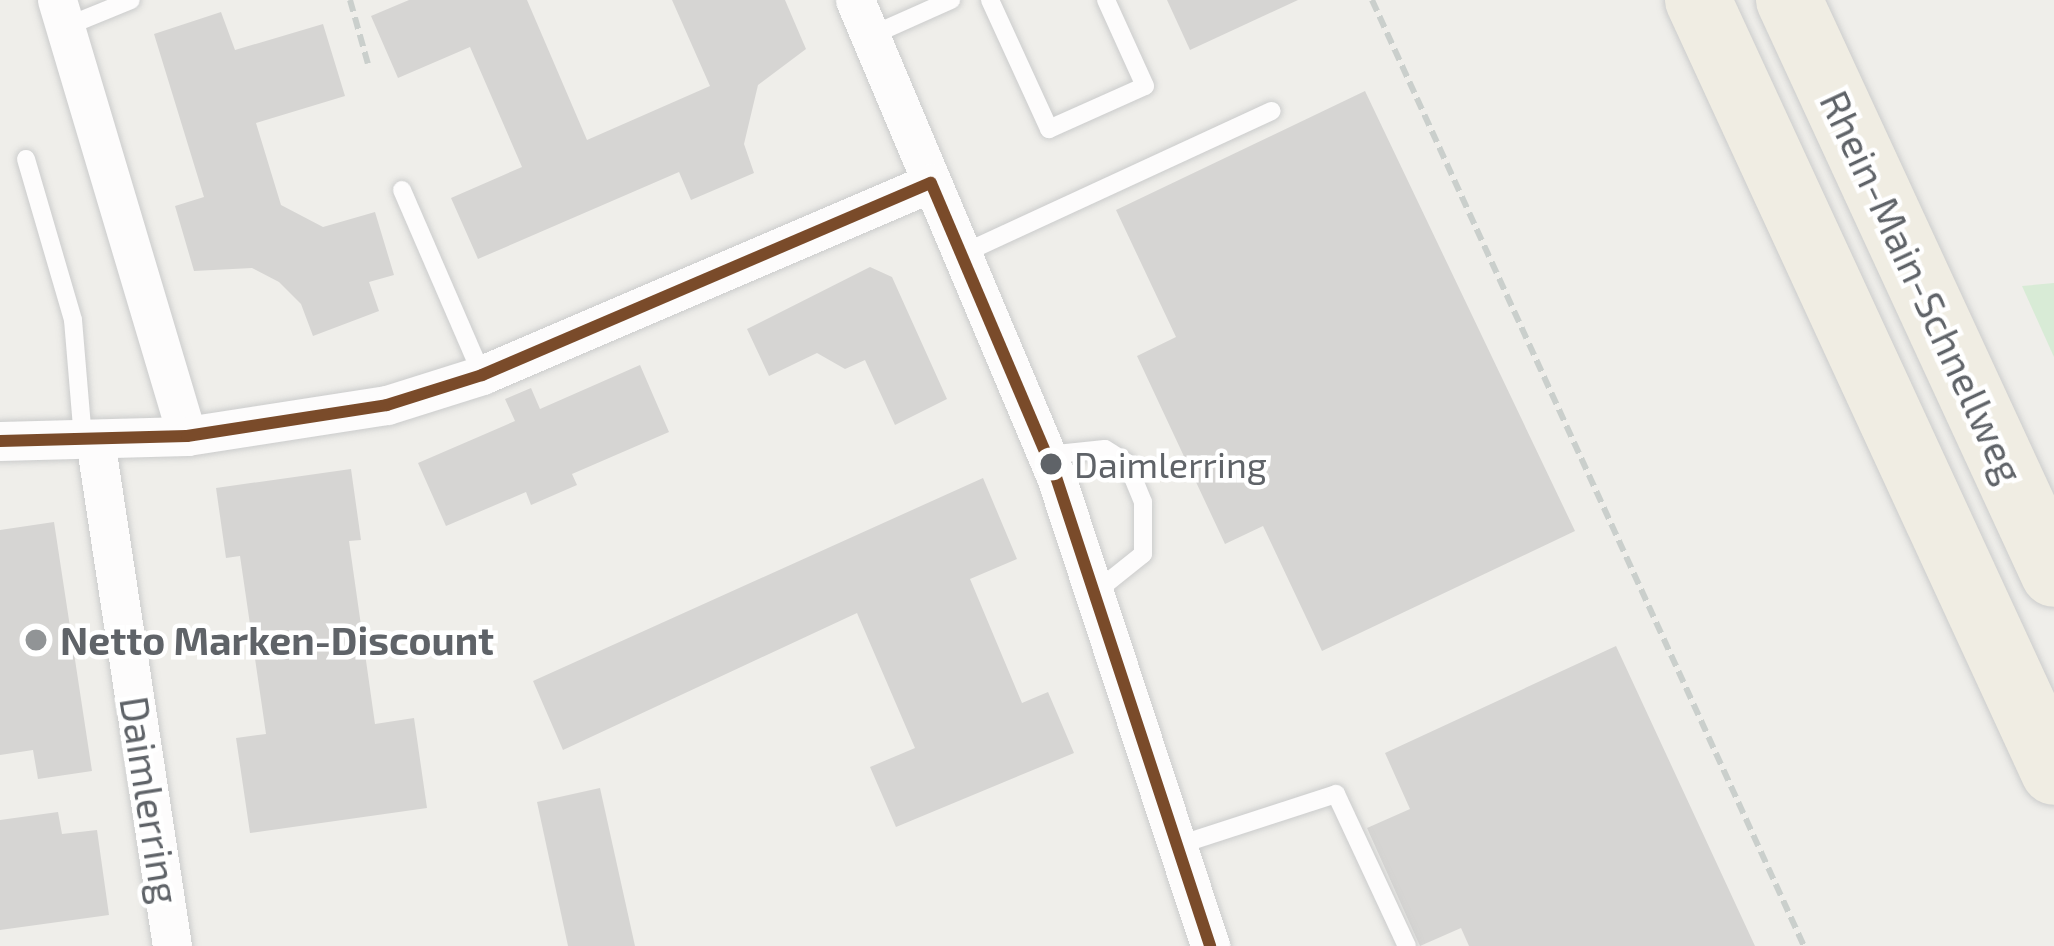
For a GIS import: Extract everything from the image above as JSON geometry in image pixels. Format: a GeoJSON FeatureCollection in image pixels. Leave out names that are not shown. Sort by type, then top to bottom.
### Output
{"type":"FeatureCollection","features":[{"type":"Feature","properties":{"kind":"highway"},"geometry":{"type":"LineString","coordinates":[[1698,0],[2054,772]]}},
{"type":"Feature","properties":{"kind":"highway","name":"Rhein-Main-Schnellweg"},"geometry":{"type":"LineString","coordinates":[[1789,0],[2054,574]]}},
{"type":"Feature","properties":{"kind":"street"},"geometry":{"type":"LineString","coordinates":[[61,13],[187,436]]}},
{"type":"Feature","properties":{"kind":"street"},"geometry":{"type":"LineString","coordinates":[[863,18],[1047,455],[1097,590],[1210,946]]}},
{"type":"Feature","properties":{"kind":"street"},"geometry":{"type":"LineString","coordinates":[[0,441],[187,436],[299,424],[482,375],[931,183]]}},
{"type":"Feature","properties":{"kind":"street","name":"Daimlerring"},"geometry":{"type":"LineString","coordinates":[[89,440],[172,946]]}},
{"type":"Feature","properties":{"kind":"lane"},"geometry":{"type":"LineString","coordinates":[[61,13],[130,0]]}},
{"type":"Feature","properties":{"kind":"lane"},"geometry":{"type":"LineString","coordinates":[[863,18],[951,0]]}},
{"type":"Feature","properties":{"kind":"lane"},"geometry":{"type":"LineString","coordinates":[[990,0],[1049,129],[1145,86],[1106,0]]}},
{"type":"Feature","properties":{"kind":"lane"},"geometry":{"type":"LineString","coordinates":[[962,254],[1272,110]]}},
{"type":"Feature","properties":{"kind":"lane"},"geometry":{"type":"LineString","coordinates":[[26,159],[73,320],[89,440]]}},
{"type":"Feature","properties":{"kind":"lane"},"geometry":{"type":"LineString","coordinates":[[401,190],[482,375]]}},
{"type":"Feature","properties":{"kind":"lane"},"geometry":{"type":"LineString","coordinates":[[1047,455],[1105,449],[1126,463],[1143,502],[1143,554],[1097,590]]}},
{"type":"Feature","properties":{"kind":"lane"},"geometry":{"type":"LineString","coordinates":[[1179,845],[1336,794],[1407,946]]}},
{"type":"Feature","properties":{"kind":"path"},"geometry":{"type":"LineString","coordinates":[[350,0],[368,64]]}},
{"type":"Feature","properties":{"kind":"path"},"geometry":{"type":"LineString","coordinates":[[1372,0],[1804,946]]}},
{"type":"Feature","properties":{"kind":"green space"},"geometry":{"type":"Polygon","coordinates":[[[2054,283],[2054,357],[2022,286],[2054,283]]]}},
{"type":"Feature","properties":{"kind":"building"},"geometry":{"type":"Polygon","coordinates":[[[409,0],[527,0],[587,140],[710,86],[672,0],[785,0],[806,49],[758,85],[744,144],[754,173],[691,200],[679,172],[478,259],[451,198],[522,167],[470,47],[398,78],[371,16],[409,0]]]}},
{"type":"Feature","properties":{"kind":"building"},"geometry":{"type":"Polygon","coordinates":[[[1167,0],[1298,0],[1190,50],[1167,0]]]}},
{"type":"Feature","properties":{"kind":"building"},"geometry":{"type":"Polygon","coordinates":[[[221,12],[235,50],[323,24],[345,96],[256,123],[281,205],[323,227],[375,212],[394,275],[369,282],[379,311],[313,336],[301,304],[279,282],[252,268],[194,271],[175,206],[204,197],[154,34],[221,12]]]}},
{"type":"Feature","properties":{"kind":"building"},"geometry":{"type":"Polygon","coordinates":[[[1365,91],[1575,531],[1322,651],[1263,526],[1225,544],[1137,356],[1176,337],[1116,210],[1365,91]]]}},
{"type":"Feature","properties":{"kind":"building"},"geometry":{"type":"Polygon","coordinates":[[[870,267],[892,277],[947,399],[895,425],[865,360],[845,369],[817,353],[769,376],[747,329],[870,267]]]}},
{"type":"Feature","properties":{"kind":"building"},"geometry":{"type":"Polygon","coordinates":[[[640,365],[669,432],[572,474],[577,485],[531,505],[526,492],[446,526],[418,463],[515,421],[505,399],[531,388],[540,409],[640,365]]]}},
{"type":"Feature","properties":{"kind":"building"},"geometry":{"type":"Polygon","coordinates":[[[351,469],[361,540],[349,541],[375,724],[414,718],[427,808],[250,833],[236,738],[266,734],[240,556],[226,558],[216,488],[351,469]]]}},
{"type":"Feature","properties":{"kind":"building"},"geometry":{"type":"Polygon","coordinates":[[[983,478],[1017,559],[970,579],[1022,703],[1048,692],[1074,753],[896,827],[870,767],[915,748],[857,613],[563,750],[533,681],[983,478]]]}},
{"type":"Feature","properties":{"kind":"building","name":"Netto Marken-Discount"},"geometry":{"type":"Polygon","coordinates":[[[54,522],[92,771],[38,779],[33,750],[0,755],[0,530],[54,522]]]}},
{"type":"Feature","properties":{"kind":"building"},"geometry":{"type":"Polygon","coordinates":[[[1616,646],[1755,946],[1469,946],[1461,928],[1420,946],[1367,828],[1410,809],[1385,753],[1616,646]]]}},
{"type":"Feature","properties":{"kind":"building"},"geometry":{"type":"Polygon","coordinates":[[[600,788],[635,946],[568,946],[537,802],[600,788]]]}},
{"type":"Feature","properties":{"kind":"building"},"geometry":{"type":"Polygon","coordinates":[[[58,812],[62,834],[97,830],[109,915],[0,930],[0,820],[58,812]]]}},
{"type":"Feature","properties":{"kind":"transit line"},"geometry":{"type":"LineString","coordinates":[[931,183],[1056,477],[1210,946]]}},
{"type":"Feature","properties":{"kind":"transit line"},"geometry":{"type":"LineString","coordinates":[[0,441],[187,436],[387,405],[482,375],[931,183]]}},
{"type":"Feature","properties":{"kind":"place","name":"Daimlerring"},"geometry":{"type":"Point","coordinates":[1051,464]}},
{"type":"Feature","properties":{"kind":"place","name":"Netto Marken-Discount"},"geometry":{"type":"Point","coordinates":[36,640]}}]}
